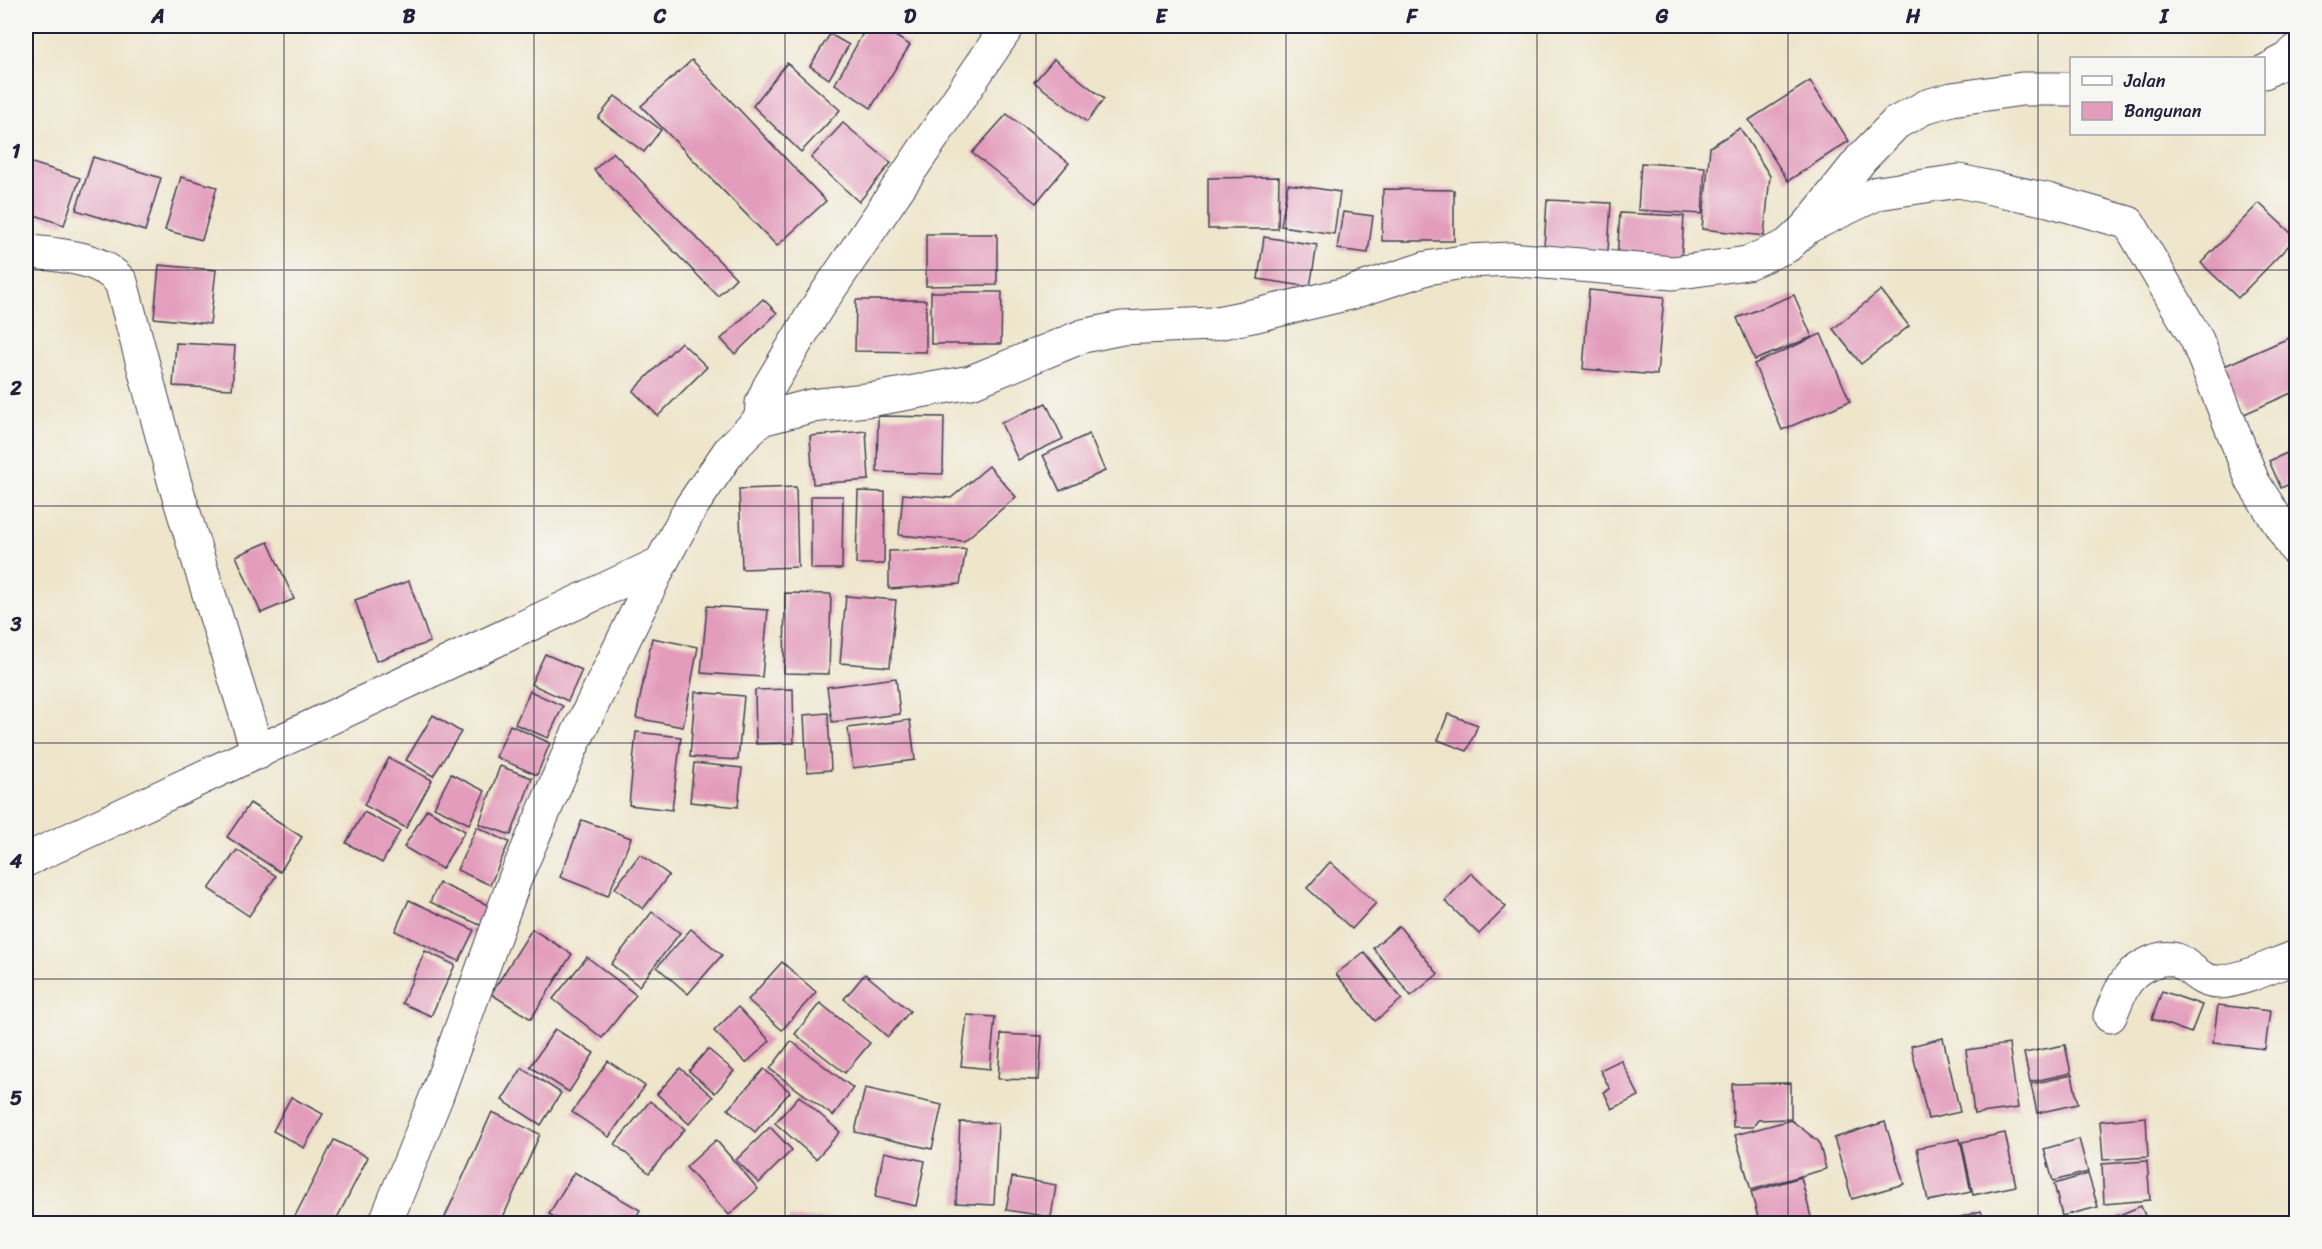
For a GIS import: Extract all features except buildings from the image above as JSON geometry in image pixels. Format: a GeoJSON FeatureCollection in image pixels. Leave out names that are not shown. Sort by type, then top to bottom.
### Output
{"type":"FeatureCollection","features":[{"type":"Feature","properties":{"kind":"street"},"geometry":{"type":"LineString","coordinates":[[760,419],[762,403],[769,387],[816,309],[1008,26]]}},
{"type":"Feature","properties":{"kind":"street"},"geometry":{"type":"LineString","coordinates":[[2265,71],[2288,59],[2296,51]]}},
{"type":"Feature","properties":{"kind":"street"},"geometry":{"type":"LineString","coordinates":[[385,1224],[437,1095],[515,879],[572,746],[661,563],[691,507],[730,450],[760,419],[812,406],[875,399],[971,382],[1083,336],[1122,328],[1212,324],[1350,293],[1427,268],[1468,261],[1510,259],[1673,273],[1747,262],[1787,246],[1807,227],[1862,158],[1896,123],[1927,106],[1952,99],[2022,89],[2070,89]]}},
{"type":"Feature","properties":{"kind":"street"},"geometry":{"type":"LineString","coordinates":[[1807,227],[1878,193],[1959,181],[2048,200],[2129,222],[2197,340],[2253,482],[2296,550]]}},
{"type":"Feature","properties":{"kind":"street"},"geometry":{"type":"LineString","coordinates":[[26,251],[95,263],[107,268],[121,282],[175,484],[258,753]]}},
{"type":"Feature","properties":{"kind":"street"},"geometry":{"type":"LineString","coordinates":[[26,860],[661,563]]}},
{"type":"Feature","properties":{"kind":"street"},"geometry":{"type":"LineString","coordinates":[[2110,1016],[2125,983],[2134,974],[2158,960],[2166,958],[2180,962],[2207,981],[2219,982],[2254,973],[2296,957]]}}]}
